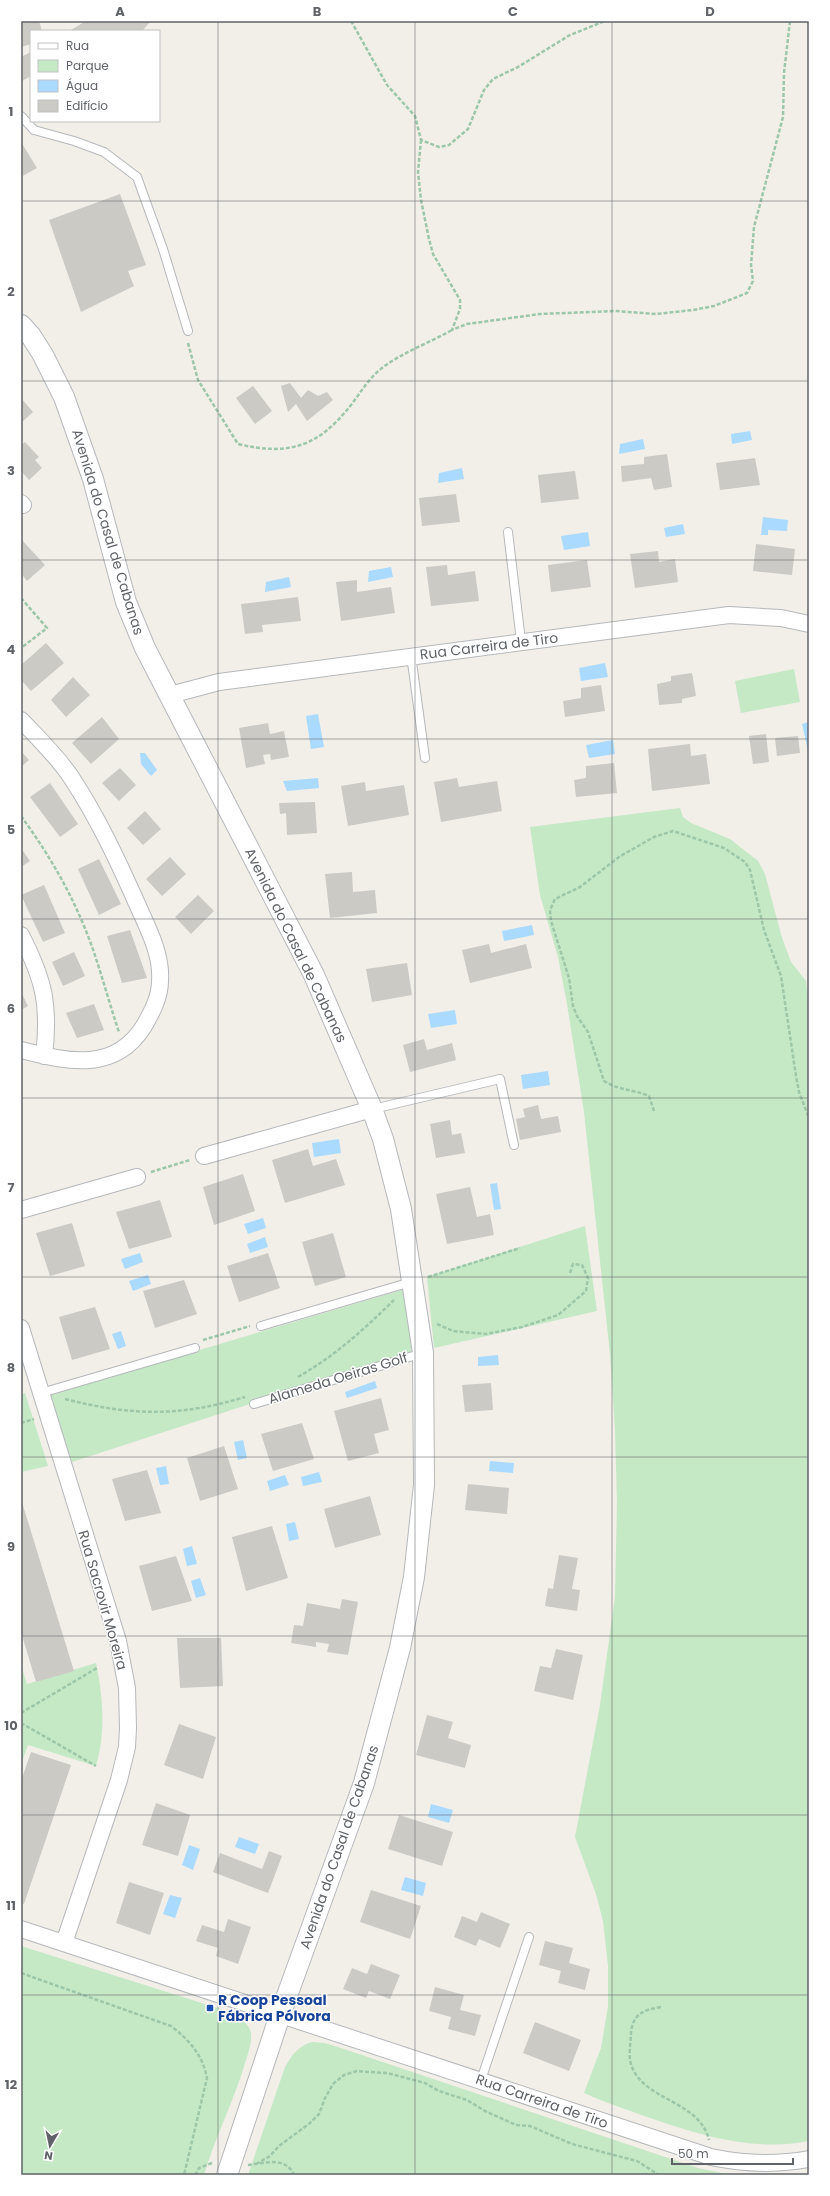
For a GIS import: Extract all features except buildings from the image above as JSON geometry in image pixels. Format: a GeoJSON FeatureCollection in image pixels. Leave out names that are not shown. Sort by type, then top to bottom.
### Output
{"type":"FeatureCollection","features":[{"type":"Feature","properties":{"kind":"street","name":"Avenida do Casal de Cabanas"},"geometry":{"type":"LineString","coordinates":[[21,324],[31,336],[43,355],[64,397],[93,479],[126,602],[145,648],[314,975],[372,1109],[395,1182],[413,1281],[423,1352],[424,1485],[409,1611],[364,1783],[280,2015],[227,2175]]}},
{"type":"Feature","properties":{"kind":"street","name":"Rua Carreira de Tiro"},"geometry":{"type":"LineString","coordinates":[[170,695],[219,682],[411,655],[729,616],[781,618],[809,624]]}},
{"type":"Feature","properties":{"kind":"street"},"geometry":{"type":"LineString","coordinates":[[21,720],[70,776],[109,840],[149,931],[160,961],[160,981],[155,1003],[139,1033],[124,1047],[110,1056],[95,1060],[80,1061],[44,1056],[21,1050]]}},
{"type":"Feature","properties":{"kind":"street"},"geometry":{"type":"LineString","coordinates":[[21,935],[35,963],[46,1000],[48,1023],[44,1056]]}},
{"type":"Feature","properties":{"kind":"street"},"geometry":{"type":"LineString","coordinates":[[204,1156],[372,1109]]}},
{"type":"Feature","properties":{"kind":"street"},"geometry":{"type":"LineString","coordinates":[[21,1210],[137,1177]]}},
{"type":"Feature","properties":{"kind":"street","name":"Rua Sacrovir Moreira"},"geometry":{"type":"LineString","coordinates":[[21,1328],[118,1641],[127,1688],[127,1746],[119,1780],[64,1943]]}},
{"type":"Feature","properties":{"kind":"street","name":"Rua Carreira de Tiro"},"geometry":{"type":"LineString","coordinates":[[21,1929],[711,2157],[783,2164],[809,2159]]}},
{"type":"Feature","properties":{"kind":"lane"},"geometry":{"type":"LineString","coordinates":[[21,116],[34,130],[74,141],[104,152],[137,177],[163,249],[188,331]]}},
{"type":"Feature","properties":{"kind":"lane"},"geometry":{"type":"LineString","coordinates":[[508,532],[522,641]]}},
{"type":"Feature","properties":{"kind":"lane"},"geometry":{"type":"LineString","coordinates":[[411,655],[426,758]]}},
{"type":"Feature","properties":{"kind":"lane"},"geometry":{"type":"LineString","coordinates":[[372,1109],[500,1078],[514,1145]]}},
{"type":"Feature","properties":{"kind":"lane"},"geometry":{"type":"LineString","coordinates":[[261,1326],[413,1281]]}},
{"type":"Feature","properties":{"kind":"lane"},"geometry":{"type":"LineString","coordinates":[[41,1394],[195,1348]]}},
{"type":"Feature","properties":{"kind":"lane","name":"Alameda Oeiras Golf"},"geometry":{"type":"LineString","coordinates":[[254,1404],[423,1352]]}},
{"type":"Feature","properties":{"kind":"lane"},"geometry":{"type":"LineString","coordinates":[[481,2080],[529,1937]]}},
{"type":"Feature","properties":{"kind":"path"},"geometry":{"type":"LineString","coordinates":[[351,21],[387,85],[415,116],[421,140],[418,172],[421,200],[429,239],[433,254],[460,300],[460,309],[452,330]]}},
{"type":"Feature","properties":{"kind":"path"},"geometry":{"type":"LineString","coordinates":[[421,140],[439,147],[449,145],[468,128],[484,90],[493,79],[518,67],[570,35],[605,21]]}},
{"type":"Feature","properties":{"kind":"path"},"geometry":{"type":"LineString","coordinates":[[188,331],[188,349],[198,380],[238,444],[284,449],[304,446],[322,435],[340,419],[370,379],[383,368],[452,330],[467,324],[540,314],[615,311],[656,314],[693,310],[714,306],[747,293],[753,281],[751,265],[754,227],[783,116],[784,73],[790,21]]}},
{"type":"Feature","properties":{"kind":"path"},"geometry":{"type":"LineString","coordinates":[[21,598],[47,628],[21,648]]}},
{"type":"Feature","properties":{"kind":"path"},"geometry":{"type":"LineString","coordinates":[[21,816],[50,857],[72,898],[93,950],[124,1047]]}},
{"type":"Feature","properties":{"kind":"path"},"geometry":{"type":"LineString","coordinates":[[654,1111],[649,1096],[641,1092],[626,1091],[604,1081],[588,1032],[577,1016],[573,1006],[569,978],[551,921],[550,910],[555,899],[580,887],[619,857],[663,832],[673,830],[724,848],[745,862],[750,870],[764,930],[781,976],[799,1092],[809,1118]]}},
{"type":"Feature","properties":{"kind":"path"},"geometry":{"type":"LineString","coordinates":[[155,1171],[179,1164]]}},
{"type":"Feature","properties":{"kind":"path"},"geometry":{"type":"LineString","coordinates":[[413,1281],[520,1248]]}},
{"type":"Feature","properties":{"kind":"path"},"geometry":{"type":"LineString","coordinates":[[418,1316],[453,1331],[486,1334],[522,1328],[558,1315],[586,1291],[588,1278],[582,1265],[573,1264],[570,1273]]}},
{"type":"Feature","properties":{"kind":"path","name":"Alameda Oeiras Golf"},"geometry":{"type":"LineString","coordinates":[[294,1379],[317,1366],[354,1339],[413,1281]]}},
{"type":"Feature","properties":{"kind":"path"},"geometry":{"type":"LineString","coordinates":[[195,1348],[200,1341],[253,1325],[261,1326]]}},
{"type":"Feature","properties":{"kind":"path","name":"Alameda Oeiras Golf"},"geometry":{"type":"LineString","coordinates":[[41,1394],[101,1408],[157,1413],[199,1410],[251,1395]]}},
{"type":"Feature","properties":{"kind":"path"},"geometry":{"type":"LineString","coordinates":[[21,1713],[97,1668]]}},
{"type":"Feature","properties":{"kind":"path"},"geometry":{"type":"LineString","coordinates":[[21,1722],[96,1766]]}},
{"type":"Feature","properties":{"kind":"path"},"geometry":{"type":"LineString","coordinates":[[21,1973],[171,2026],[187,2038],[199,2052],[208,2078],[184,2175]]}},
{"type":"Feature","properties":{"kind":"path"},"geometry":{"type":"LineString","coordinates":[[661,2007],[642,2012],[634,2020],[630,2062],[639,2078],[697,2118],[709,2138],[711,2157]]}},
{"type":"Feature","properties":{"kind":"path"},"geometry":{"type":"LineString","coordinates":[[256,2164],[270,2156],[279,2146],[310,2123],[319,2114],[325,2098],[333,2084],[344,2075],[357,2071],[387,2073],[425,2083],[439,2091],[467,2100],[485,2111],[516,2125],[530,2126],[566,2142],[637,2161],[659,2175]]}},
{"type":"Feature","properties":{"kind":"green space"},"geometry":{"type":"Polygon","coordinates":[[[794,669],[800,702],[741,713],[735,681],[794,669]]]}},
{"type":"Feature","properties":{"kind":"green space"},"geometry":{"type":"Polygon","coordinates":[[[680,808],[683,817],[691,823],[730,839],[758,861],[765,874],[782,938],[791,962],[806,981],[809,1012],[809,2141],[789,2144],[751,2144],[696,2133],[584,2093],[601,2048],[608,2006],[608,1966],[603,1921],[596,1894],[575,1837],[600,1705],[615,1597],[617,1503],[615,1430],[610,1354],[584,1112],[567,1004],[558,957],[540,895],[530,827],[680,808]]]}},
{"type":"Feature","properties":{"kind":"green space"},"geometry":{"type":"Polygon","coordinates":[[[585,1226],[597,1311],[434,1348],[427,1277],[585,1226]]]}},
{"type":"Feature","properties":{"kind":"green space"},"geometry":{"type":"Polygon","coordinates":[[[405,1289],[416,1350],[72,1462],[48,1395],[405,1289]]]}},
{"type":"Feature","properties":{"kind":"green space"},"geometry":{"type":"Polygon","coordinates":[[[25,1393],[48,1466],[21,1472],[21,1394],[25,1393]]]}},
{"type":"Feature","properties":{"kind":"green space"},"geometry":{"type":"Polygon","coordinates":[[[96,1663],[102,1701],[102,1727],[96,1766],[28,1745],[21,1765],[21,1665],[27,1684],[96,1663]]]}},
{"type":"Feature","properties":{"kind":"green space"},"geometry":{"type":"Polygon","coordinates":[[[21,1946],[227,2011],[238,2017],[248,2026],[251,2033],[250,2045],[241,2077],[204,2175],[21,2175],[21,1946]]]}},
{"type":"Feature","properties":{"kind":"green space"},"geometry":{"type":"Polygon","coordinates":[[[312,2042],[325,2043],[344,2049],[698,2168],[731,2175],[248,2175],[285,2067],[296,2052],[303,2046],[312,2042]]]}},
{"type":"Feature","properties":{"kind":"water"},"geometry":{"type":"Polygon","coordinates":[[[750,431],[752,440],[732,444],[731,434],[750,431]]]}},
{"type":"Feature","properties":{"kind":"water"},"geometry":{"type":"Polygon","coordinates":[[[643,439],[645,449],[619,454],[620,444],[643,439]]]}},
{"type":"Feature","properties":{"kind":"water"},"geometry":{"type":"Polygon","coordinates":[[[462,468],[464,479],[438,483],[439,473],[462,468]]]}},
{"type":"Feature","properties":{"kind":"water"},"geometry":{"type":"Polygon","coordinates":[[[763,517],[788,520],[787,531],[768,530],[768,535],[761,535],[763,517]]]}},
{"type":"Feature","properties":{"kind":"water"},"geometry":{"type":"Polygon","coordinates":[[[683,524],[685,534],[666,537],[664,528],[683,524]]]}},
{"type":"Feature","properties":{"kind":"water"},"geometry":{"type":"Polygon","coordinates":[[[588,532],[590,546],[564,550],[561,536],[588,532]]]}},
{"type":"Feature","properties":{"kind":"water"},"geometry":{"type":"Polygon","coordinates":[[[391,567],[393,577],[368,582],[369,571],[391,567]]]}},
{"type":"Feature","properties":{"kind":"water"},"geometry":{"type":"Polygon","coordinates":[[[289,577],[291,587],[265,592],[266,582],[289,577]]]}},
{"type":"Feature","properties":{"kind":"water"},"geometry":{"type":"Polygon","coordinates":[[[605,663],[608,677],[581,681],[579,668],[605,663]]]}},
{"type":"Feature","properties":{"kind":"water"},"geometry":{"type":"Polygon","coordinates":[[[318,714],[324,747],[311,749],[306,716],[318,714]]]}},
{"type":"Feature","properties":{"kind":"water"},"geometry":{"type":"Polygon","coordinates":[[[809,722],[809,755],[802,724],[809,722]]]}},
{"type":"Feature","properties":{"kind":"water"},"geometry":{"type":"Polygon","coordinates":[[[613,740],[615,754],[589,758],[586,745],[613,740]]]}},
{"type":"Feature","properties":{"kind":"water"},"geometry":{"type":"Polygon","coordinates":[[[140,753],[145,753],[157,770],[151,776],[141,764],[140,753]]]}},
{"type":"Feature","properties":{"kind":"water"},"geometry":{"type":"Polygon","coordinates":[[[318,778],[319,788],[287,791],[283,781],[318,778]]]}},
{"type":"Feature","properties":{"kind":"water"},"geometry":{"type":"Polygon","coordinates":[[[532,925],[534,935],[504,941],[502,931],[532,925]]]}},
{"type":"Feature","properties":{"kind":"water"},"geometry":{"type":"Polygon","coordinates":[[[455,1010],[457,1024],[431,1028],[428,1014],[455,1010]]]}},
{"type":"Feature","properties":{"kind":"water"},"geometry":{"type":"Polygon","coordinates":[[[548,1071],[550,1085],[523,1089],[521,1075],[548,1071]]]}},
{"type":"Feature","properties":{"kind":"water"},"geometry":{"type":"Polygon","coordinates":[[[339,1139],[341,1153],[314,1157],[312,1143],[339,1139]]]}},
{"type":"Feature","properties":{"kind":"water"},"geometry":{"type":"Polygon","coordinates":[[[497,1183],[501,1209],[494,1210],[490,1184],[497,1183]]]}},
{"type":"Feature","properties":{"kind":"water"},"geometry":{"type":"Polygon","coordinates":[[[263,1218],[266,1228],[248,1234],[244,1224],[263,1218]]]}},
{"type":"Feature","properties":{"kind":"water"},"geometry":{"type":"Polygon","coordinates":[[[265,1237],[268,1247],[250,1253],[247,1244],[265,1237]]]}},
{"type":"Feature","properties":{"kind":"water"},"geometry":{"type":"Polygon","coordinates":[[[140,1253],[143,1262],[125,1269],[121,1259],[140,1253]]]}},
{"type":"Feature","properties":{"kind":"water"},"geometry":{"type":"Polygon","coordinates":[[[148,1275],[151,1284],[133,1291],[129,1281],[148,1275]]]}},
{"type":"Feature","properties":{"kind":"water"},"geometry":{"type":"Polygon","coordinates":[[[121,1331],[126,1346],[118,1349],[112,1334],[121,1331]]]}},
{"type":"Feature","properties":{"kind":"water"},"geometry":{"type":"Polygon","coordinates":[[[498,1355],[499,1365],[478,1366],[478,1357],[498,1355]]]}},
{"type":"Feature","properties":{"kind":"water"},"geometry":{"type":"Polygon","coordinates":[[[375,1381],[377,1388],[347,1398],[345,1392],[375,1381]]]}},
{"type":"Feature","properties":{"kind":"water"},"geometry":{"type":"Polygon","coordinates":[[[243,1440],[247,1458],[238,1460],[234,1442],[243,1440]]]}},
{"type":"Feature","properties":{"kind":"water"},"geometry":{"type":"Polygon","coordinates":[[[490,1461],[514,1463],[513,1473],[489,1471],[490,1461]]]}},
{"type":"Feature","properties":{"kind":"water"},"geometry":{"type":"Polygon","coordinates":[[[166,1466],[169,1484],[160,1485],[156,1468],[166,1466]]]}},
{"type":"Feature","properties":{"kind":"water"},"geometry":{"type":"Polygon","coordinates":[[[319,1472],[322,1482],[303,1486],[301,1477],[319,1472]]]}},
{"type":"Feature","properties":{"kind":"water"},"geometry":{"type":"Polygon","coordinates":[[[285,1475],[289,1485],[270,1491],[267,1481],[285,1475]]]}},
{"type":"Feature","properties":{"kind":"water"},"geometry":{"type":"Polygon","coordinates":[[[295,1522],[299,1539],[289,1541],[286,1524],[295,1522]]]}},
{"type":"Feature","properties":{"kind":"water"},"geometry":{"type":"Polygon","coordinates":[[[192,1546],[197,1564],[187,1566],[183,1549],[192,1546]]]}},
{"type":"Feature","properties":{"kind":"water"},"geometry":{"type":"Polygon","coordinates":[[[200,1578],[206,1595],[196,1598],[191,1581],[200,1578]]]}},
{"type":"Feature","properties":{"kind":"water"},"geometry":{"type":"Polygon","coordinates":[[[431,1804],[453,1810],[449,1823],[428,1817],[431,1804]]]}},
{"type":"Feature","properties":{"kind":"water"},"geometry":{"type":"Polygon","coordinates":[[[239,1837],[259,1844],[255,1854],[235,1847],[239,1837]]]}},
{"type":"Feature","properties":{"kind":"water"},"geometry":{"type":"Polygon","coordinates":[[[189,1845],[200,1849],[193,1870],[182,1865],[189,1845]]]}},
{"type":"Feature","properties":{"kind":"water"},"geometry":{"type":"Polygon","coordinates":[[[405,1877],[426,1883],[423,1896],[401,1890],[405,1877]]]}},
{"type":"Feature","properties":{"kind":"water"},"geometry":{"type":"Polygon","coordinates":[[[170,1895],[182,1898],[175,1918],[163,1914],[170,1895]]]}},
{"type":"Feature","properties":{"kind":"place","name":"R Coop Pessoal Fábrica Pólvora"},"geometry":{"type":"Point","coordinates":[210,2008]}}]}
